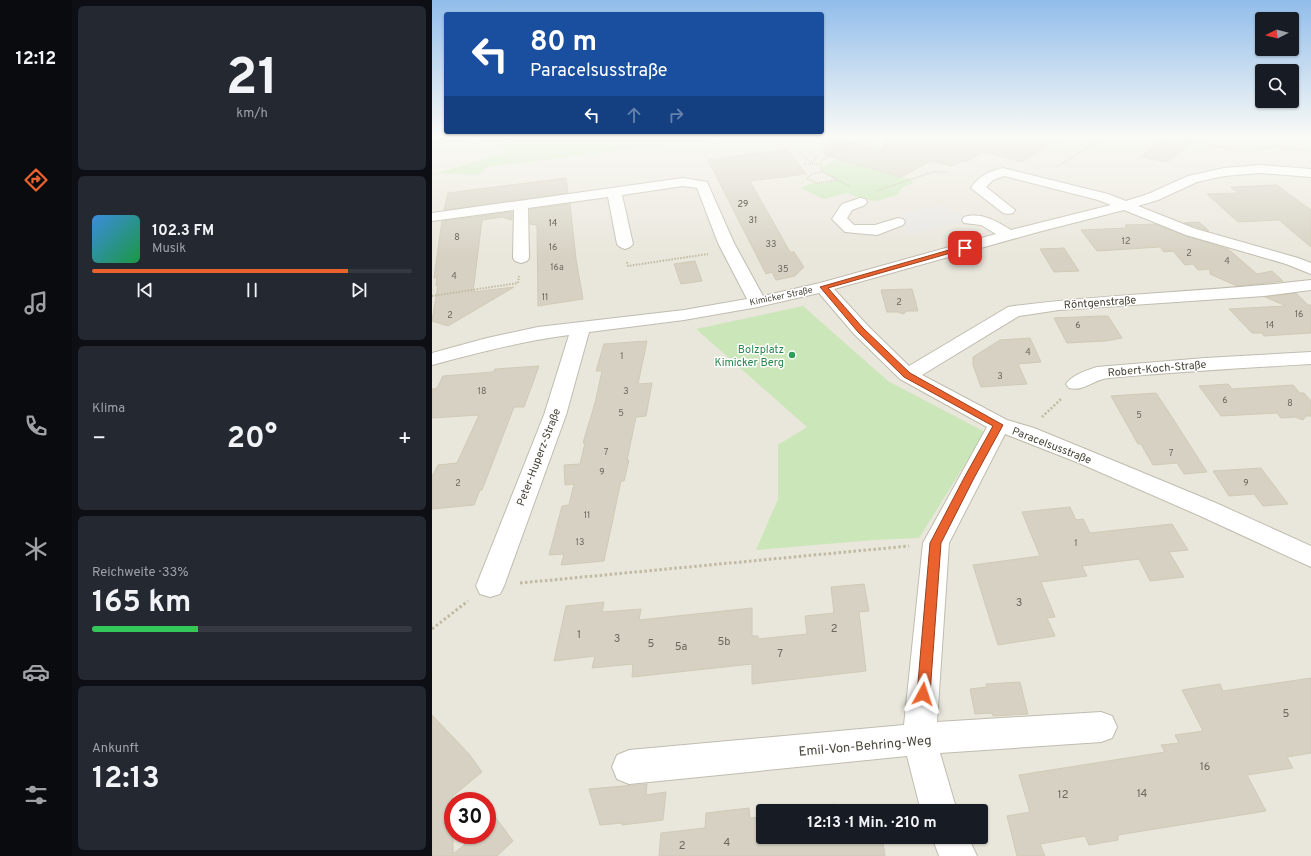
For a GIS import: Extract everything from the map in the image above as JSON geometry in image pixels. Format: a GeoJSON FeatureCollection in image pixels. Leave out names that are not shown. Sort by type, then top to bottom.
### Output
{"type":"FeatureCollection","features":[{"type":"Feature","properties":{"kind":"street"},"geometry":{"type":"LineString","coordinates":[[987,177],[978,188],[1008,210]]}},
{"type":"Feature","properties":{"kind":"street"},"geometry":{"type":"LineString","coordinates":[[1024,177],[1103,197],[1191,232],[1292,261],[1311,269]]}},
{"type":"Feature","properties":{"kind":"street","name":"Kimicker Straße"},"geometry":{"type":"LineString","coordinates":[[432,359],[487,344],[538,333],[684,315],[758,302],[823,287],[1124,206],[1153,197],[1193,180],[1205,177]]}},
{"type":"Feature","properties":{"kind":"street"},"geometry":{"type":"LineString","coordinates":[[432,217],[683,182],[702,184],[730,251],[758,302]]}},
{"type":"Feature","properties":{"kind":"street"},"geometry":{"type":"LineString","coordinates":[[614,191],[625,244]]}},
{"type":"Feature","properties":{"kind":"street"},"geometry":{"type":"LineString","coordinates":[[864,198],[847,207],[839,219],[850,229],[877,230],[898,222]]}},
{"type":"Feature","properties":{"kind":"street"},"geometry":{"type":"LineString","coordinates":[[521,204],[521,258]]}},
{"type":"Feature","properties":{"kind":"street"},"geometry":{"type":"LineString","coordinates":[[968,220],[985,221],[1009,236]]}},
{"type":"Feature","properties":{"kind":"street","name":"Röntgenstraße"},"geometry":{"type":"LineString","coordinates":[[907,375],[1014,311],[1059,305],[1264,291],[1311,285]]}},
{"type":"Feature","properties":{"kind":"street","name":"Paracelsusstraße"},"geometry":{"type":"LineString","coordinates":[[823,287],[861,330],[907,375],[999,425],[1026,433],[1200,506],[1311,557]]}},
{"type":"Feature","properties":{"kind":"street","name":"Peter-Huperz-Straße"},"geometry":{"type":"LineString","coordinates":[[490,586],[555,415],[580,327]]}},
{"type":"Feature","properties":{"kind":"street","name":"Robert-Koch-Straße"},"geometry":{"type":"LineString","coordinates":[[1076,384],[1097,373],[1205,364],[1311,358]]}},
{"type":"Feature","properties":{"kind":"street"},"geometry":{"type":"LineString","coordinates":[[937,804],[919,739],[936,543],[969,478],[999,425]]}},
{"type":"Feature","properties":{"kind":"street","name":"Emil-Von-Behring-Weg"},"geometry":{"type":"LineString","coordinates":[[629,768],[919,739],[1101,727]]}},
{"type":"Feature","properties":{"kind":"street"},"geometry":{"type":"LineString","coordinates":[[953,844],[958,856]]}},
{"type":"Feature","properties":{"kind":"path"},"geometry":{"type":"LineString","coordinates":[[809,177],[807,179],[813,183],[826,183],[837,180]]}},
{"type":"Feature","properties":{"kind":"path"},"geometry":{"type":"LineString","coordinates":[[832,177],[864,198],[920,177]]}},
{"type":"Feature","properties":{"kind":"path"},"geometry":{"type":"LineString","coordinates":[[1037,180],[1042,177]]}},
{"type":"Feature","properties":{"kind":"path"},"geometry":{"type":"LineString","coordinates":[[625,244],[628,266],[730,251]]}},
{"type":"Feature","properties":{"kind":"path"},"geometry":{"type":"LineString","coordinates":[[432,296],[518,283],[521,258]]}},
{"type":"Feature","properties":{"kind":"path"},"geometry":{"type":"LineString","coordinates":[[1026,433],[1076,384]]}},
{"type":"Feature","properties":{"kind":"path"},"geometry":{"type":"LineString","coordinates":[[432,628],[490,586],[936,543]]}},
{"type":"Feature","properties":{"kind":"shaded area"},"geometry":{"type":"Polygon","coordinates":[[[432,177],[1311,177],[1311,856],[432,856],[432,177]]]}},
{"type":"Feature","properties":{"kind":"shaded area"},"geometry":{"type":"Polygon","coordinates":[[[942,205],[969,220],[910,234],[898,222],[900,214],[942,205]]]}},
{"type":"Feature","properties":{"kind":"green space"},"geometry":{"type":"Polygon","coordinates":[[[832,177],[901,177],[910,179],[913,183],[902,188],[897,195],[876,201],[863,199],[847,193],[824,199],[800,188],[813,183],[825,183],[837,180],[832,177]]]}},
{"type":"Feature","properties":{"kind":"green space"},"geometry":{"type":"Polygon","coordinates":[[[803,306],[888,381],[985,432],[919,538],[873,540],[756,550],[778,499],[778,445],[807,427],[696,329],[803,306]]]}},
{"type":"Feature","properties":{"kind":"building"},"geometry":{"type":"Polygon","coordinates":[[[717,177],[782,177],[750,181],[790,252],[794,252],[804,267],[795,276],[776,280],[772,272],[766,274],[717,177]]]}},
{"type":"Feature","properties":{"kind":"building"},"geometry":{"type":"Polygon","coordinates":[[[566,178],[568,193],[444,210],[448,193],[566,178]]]}},
{"type":"Feature","properties":{"kind":"building"},"geometry":{"type":"Polygon","coordinates":[[[1277,185],[1311,210],[1311,247],[1279,220],[1238,222],[1207,194],[1238,193],[1231,187],[1277,185]]]}},
{"type":"Feature","properties":{"kind":"building"},"geometry":{"type":"Polygon","coordinates":[[[570,204],[576,259],[583,299],[538,306],[537,225],[530,224],[530,209],[570,204]]]}},
{"type":"Feature","properties":{"kind":"building"},"geometry":{"type":"Polygon","coordinates":[[[512,212],[512,220],[502,217],[482,220],[473,292],[514,287],[448,326],[432,321],[438,285],[436,286],[437,277],[434,278],[442,221],[512,212]]]}},
{"type":"Feature","properties":{"kind":"building"},"geometry":{"type":"Polygon","coordinates":[[[1199,222],[1209,231],[1184,223],[1199,222]]]}},
{"type":"Feature","properties":{"kind":"building"},"geometry":{"type":"Polygon","coordinates":[[[1155,224],[1186,236],[1228,249],[1257,274],[1272,271],[1283,281],[1237,286],[1210,274],[1210,269],[1198,270],[1193,264],[1185,265],[1173,251],[1164,252],[1160,247],[1097,251],[1081,230],[1127,228],[1125,225],[1155,224]]]}},
{"type":"Feature","properties":{"kind":"building"},"geometry":{"type":"Polygon","coordinates":[[[1064,248],[1079,271],[1054,272],[1040,249],[1064,248]]]}},
{"type":"Feature","properties":{"kind":"building"},"geometry":{"type":"Polygon","coordinates":[[[695,261],[702,281],[681,284],[674,264],[695,261]]]}},
{"type":"Feature","properties":{"kind":"building"},"geometry":{"type":"Polygon","coordinates":[[[912,289],[918,311],[907,311],[903,314],[898,312],[887,312],[881,290],[912,289]]]}},
{"type":"Feature","properties":{"kind":"building"},"geometry":{"type":"Polygon","coordinates":[[[1296,293],[1308,305],[1311,305],[1311,333],[1264,336],[1262,333],[1252,333],[1229,309],[1286,306],[1265,297],[1296,293]]]}},
{"type":"Feature","properties":{"kind":"building"},"geometry":{"type":"Polygon","coordinates":[[[1108,316],[1122,338],[1106,341],[1067,343],[1054,318],[1108,316]]]}},
{"type":"Feature","properties":{"kind":"building"},"geometry":{"type":"Polygon","coordinates":[[[1030,338],[1041,362],[1018,364],[1027,384],[981,387],[973,365],[973,357],[1000,340],[1030,338]]]}},
{"type":"Feature","properties":{"kind":"building"},"geometry":{"type":"Polygon","coordinates":[[[647,341],[638,384],[652,383],[646,416],[636,417],[627,460],[629,460],[624,481],[621,481],[604,561],[561,565],[564,554],[549,555],[562,506],[569,505],[574,484],[565,485],[564,465],[580,464],[585,443],[583,443],[595,403],[602,371],[596,371],[604,344],[647,341]]]}},
{"type":"Feature","properties":{"kind":"building"},"geometry":{"type":"Polygon","coordinates":[[[539,366],[524,407],[514,407],[482,490],[480,490],[474,505],[432,509],[432,476],[438,465],[457,463],[479,415],[432,418],[432,389],[437,388],[443,376],[493,372],[495,369],[539,366]]]}},
{"type":"Feature","properties":{"kind":"building"},"geometry":{"type":"Polygon","coordinates":[[[1228,384],[1232,389],[1293,385],[1300,393],[1304,393],[1311,401],[1311,416],[1306,416],[1303,420],[1295,417],[1281,418],[1277,413],[1221,416],[1199,386],[1228,384]]]}},
{"type":"Feature","properties":{"kind":"building"},"geometry":{"type":"Polygon","coordinates":[[[1156,393],[1207,472],[1184,474],[1177,463],[1153,465],[1141,444],[1138,444],[1111,396],[1156,393]]]}},
{"type":"Feature","properties":{"kind":"building"},"geometry":{"type":"Polygon","coordinates":[[[1261,468],[1288,504],[1263,506],[1254,494],[1229,496],[1213,471],[1261,468]]]}},
{"type":"Feature","properties":{"kind":"building"},"geometry":{"type":"Polygon","coordinates":[[[1070,507],[1076,520],[1083,519],[1090,533],[1172,524],[1188,550],[1169,552],[1184,577],[1150,581],[1139,559],[1082,566],[1087,576],[1041,582],[1055,617],[1047,618],[1055,636],[998,645],[973,565],[1040,556],[1022,512],[1070,507]]]}},
{"type":"Feature","properties":{"kind":"building"},"geometry":{"type":"Polygon","coordinates":[[[864,584],[869,611],[859,612],[866,671],[752,684],[752,664],[632,677],[633,664],[592,668],[595,656],[554,661],[566,606],[604,602],[602,612],[641,609],[639,620],[752,608],[752,636],[758,636],[758,639],[807,634],[805,616],[834,613],[831,587],[864,584]]]}},
{"type":"Feature","properties":{"kind":"building"},"geometry":{"type":"Polygon","coordinates":[[[1311,678],[1311,753],[1287,757],[1293,768],[1247,775],[1266,811],[1118,835],[1118,840],[1089,845],[1085,836],[1040,844],[1045,856],[1017,856],[1007,816],[1030,812],[1019,775],[1165,752],[1161,745],[1179,743],[1175,735],[1203,731],[1182,690],[1220,684],[1223,691],[1311,678]]]}},
{"type":"Feature","properties":{"kind":"building"},"geometry":{"type":"Polygon","coordinates":[[[1020,682],[1028,714],[993,716],[992,713],[975,714],[970,689],[987,687],[986,684],[1020,682]]]}},
{"type":"Feature","properties":{"kind":"building"},"geometry":{"type":"Polygon","coordinates":[[[432,715],[469,754],[482,772],[458,792],[444,792],[444,844],[453,844],[453,854],[465,844],[496,844],[496,818],[513,841],[497,856],[432,856],[432,715]]]}},
{"type":"Feature","properties":{"kind":"building"},"geometry":{"type":"Polygon","coordinates":[[[647,784],[646,795],[666,792],[663,820],[622,825],[622,823],[600,825],[589,789],[647,784]]]}},
{"type":"Feature","properties":{"kind":"building"},"geometry":{"type":"Polygon","coordinates":[[[749,808],[750,818],[756,818],[756,844],[883,844],[885,856],[659,856],[661,833],[705,828],[706,813],[749,808]]]}},
{"type":"Feature","properties":{"kind":"place","name":"Bolzplatz Kimicker Berg"},"geometry":{"type":"Point","coordinates":[792,355]}},
{"type":"Feature","properties":{"kind":"route"},"geometry":{"type":"LineString","coordinates":[[923,694],[936,543],[969,478],[999,425],[907,375],[861,330],[823,287],[965,248]]}}]}
